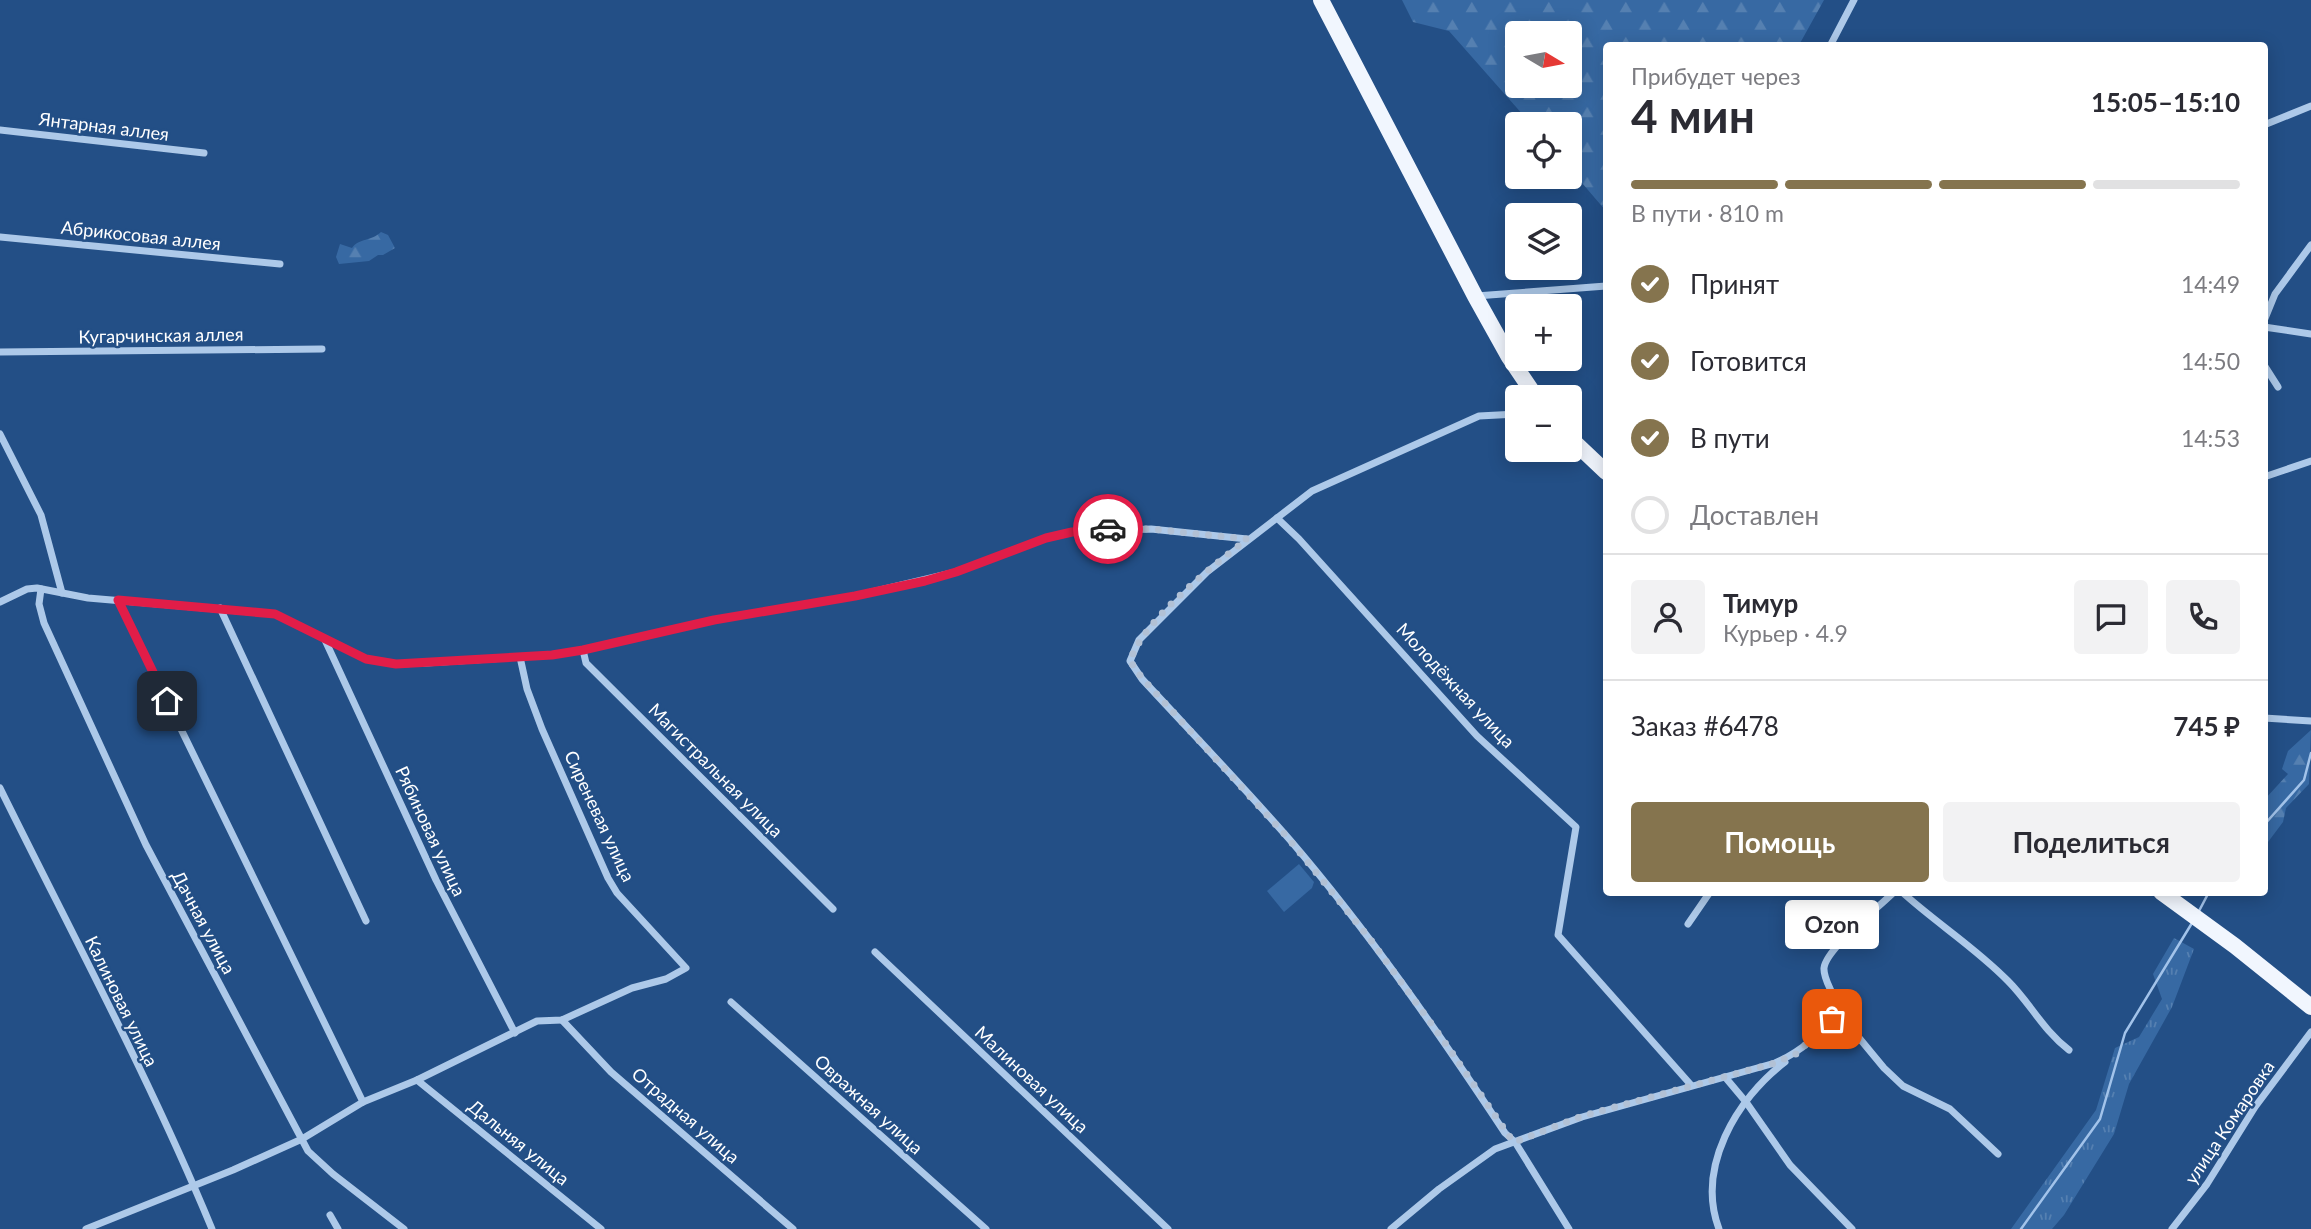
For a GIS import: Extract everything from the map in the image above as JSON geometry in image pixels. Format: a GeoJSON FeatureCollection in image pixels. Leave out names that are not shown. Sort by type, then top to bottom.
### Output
{"type":"FeatureCollection","features":[{"type":"Feature","properties":{"kind":"main road"},"geometry":{"type":"LineString","coordinates":[[1321,0],[1475,296],[1528,385]]}},
{"type":"Feature","properties":{"kind":"main road"},"geometry":{"type":"LineString","coordinates":[[1582,449],[1603,469]]}},
{"type":"Feature","properties":{"kind":"main road"},"geometry":{"type":"LineString","coordinates":[[2166,896],[2311,1007]]}},
{"type":"Feature","properties":{"kind":"street"},"geometry":{"type":"LineString","coordinates":[[1832,42],[1854,0]]}},
{"type":"Feature","properties":{"kind":"street"},"geometry":{"type":"LineString","coordinates":[[2268,123],[2311,106]]}},
{"type":"Feature","properties":{"kind":"street","name":"Янтарная аллея"},"geometry":{"type":"LineString","coordinates":[[0,130],[204,153]]}},
{"type":"Feature","properties":{"kind":"street","name":"Абрикосовая аллея"},"geometry":{"type":"LineString","coordinates":[[0,237],[280,264]]}},
{"type":"Feature","properties":{"kind":"street"},"geometry":{"type":"LineString","coordinates":[[2268,311],[2275,294],[2311,245]]}},
{"type":"Feature","properties":{"kind":"street"},"geometry":{"type":"LineString","coordinates":[[1475,296],[1603,286]]}},
{"type":"Feature","properties":{"kind":"street"},"geometry":{"type":"LineString","coordinates":[[2268,328],[2311,334]]}},
{"type":"Feature","properties":{"kind":"street","name":"Кугарчинская аллея"},"geometry":{"type":"LineString","coordinates":[[0,352],[322,349]]}},
{"type":"Feature","properties":{"kind":"street"},"geometry":{"type":"LineString","coordinates":[[2268,371],[2278,387]]}},
{"type":"Feature","properties":{"kind":"street"},"geometry":{"type":"LineString","coordinates":[[1505,415],[1479,416],[1312,491],[1247,539],[1172,605],[1139,640],[1130,661],[1142,678],[1288,838],[1370,939],[1446,1044],[1505,1133],[1515,1142],[1569,1229]]}},
{"type":"Feature","properties":{"kind":"street"},"geometry":{"type":"LineString","coordinates":[[0,434],[41,514],[62,593]]}},
{"type":"Feature","properties":{"kind":"street"},"geometry":{"type":"LineString","coordinates":[[2268,476],[2311,461]]}},
{"type":"Feature","properties":{"kind":"street","name":"Молодёжная улица"},"geometry":{"type":"LineString","coordinates":[[1277,518],[1477,736],[1576,827],[1558,935],[1692,1086]]}},
{"type":"Feature","properties":{"kind":"street"},"geometry":{"type":"LineString","coordinates":[[0,602],[27,589],[41,589],[118,600],[275,614],[366,659],[396,664],[520,657],[583,650],[714,620],[925,581],[1046,538],[1072,532],[1151,529],[1247,539]]}},
{"type":"Feature","properties":{"kind":"street","name":"Дачная улица"},"geometry":{"type":"LineString","coordinates":[[41,589],[39,604],[44,623],[146,845],[308,1151],[404,1229]]}},
{"type":"Feature","properties":{"kind":"street"},"geometry":{"type":"LineString","coordinates":[[118,600],[363,1102]]}},
{"type":"Feature","properties":{"kind":"street"},"geometry":{"type":"LineString","coordinates":[[220,608],[366,921]]}},
{"type":"Feature","properties":{"kind":"street","name":"Рябиновая улица"},"geometry":{"type":"LineString","coordinates":[[325,639],[436,880],[515,1033]]}},
{"type":"Feature","properties":{"kind":"street","name":"Магистральная улица"},"geometry":{"type":"LineString","coordinates":[[583,650],[586,663],[833,909]]}},
{"type":"Feature","properties":{"kind":"street","name":"Сиреневая улица"},"geometry":{"type":"LineString","coordinates":[[520,657],[527,690],[542,729],[608,878],[617,893],[686,968],[666,979],[632,988],[562,1020]]}},
{"type":"Feature","properties":{"kind":"street"},"geometry":{"type":"LineString","coordinates":[[2268,718],[2311,721]]}},
{"type":"Feature","properties":{"kind":"street","name":"Калиновая улица"},"geometry":{"type":"LineString","coordinates":[[0,788],[194,1186],[212,1229]]}},
{"type":"Feature","properties":{"kind":"street"},"geometry":{"type":"LineString","coordinates":[[1688,924],[1707,896]]}},
{"type":"Feature","properties":{"kind":"street"},"geometry":{"type":"LineString","coordinates":[[1719,1229],[1712,1198],[1716,1163],[1729,1128],[1770,1073],[1796,1054],[1832,1019],[1836,1002],[1824,971],[1828,956],[1890,896]]}},
{"type":"Feature","properties":{"kind":"street"},"geometry":{"type":"LineString","coordinates":[[1906,896],[2008,981],[2050,1035],[2069,1050]]}},
{"type":"Feature","properties":{"kind":"street","name":"Малиновая улица"},"geometry":{"type":"LineString","coordinates":[[875,952],[1168,1229]]}},
{"type":"Feature","properties":{"kind":"street","name":"Овражная улица"},"geometry":{"type":"LineString","coordinates":[[730,1002],[986,1229]]}},
{"type":"Feature","properties":{"kind":"street"},"geometry":{"type":"LineString","coordinates":[[1836,1010],[1884,1068],[1903,1086],[1950,1110],[1998,1154]]}},
{"type":"Feature","properties":{"kind":"street"},"geometry":{"type":"LineString","coordinates":[[86,1229],[302,1139],[363,1102],[416,1080],[537,1021],[562,1020]]}},
{"type":"Feature","properties":{"kind":"street","name":"Отрадная улица"},"geometry":{"type":"LineString","coordinates":[[562,1020],[611,1072],[793,1229]]}},
{"type":"Feature","properties":{"kind":"street","name":"улица Комаровка"},"geometry":{"type":"LineString","coordinates":[[2172,1229],[2207,1184],[2255,1107],[2311,1032]]}},
{"type":"Feature","properties":{"kind":"street"},"geometry":{"type":"LineString","coordinates":[[1391,1229],[1495,1149],[1582,1116],[1775,1063],[1796,1054]]}},
{"type":"Feature","properties":{"kind":"street"},"geometry":{"type":"LineString","coordinates":[[1725,1077],[1790,1165],[1852,1229]]}},
{"type":"Feature","properties":{"kind":"street","name":"Дальняя улица"},"geometry":{"type":"LineString","coordinates":[[416,1080],[601,1229]]}},
{"type":"Feature","properties":{"kind":"street"},"geometry":{"type":"LineString","coordinates":[[330,1215],[338,1229]]}},
{"type":"Feature","properties":{"kind":"green space"},"geometry":{"type":"Polygon","coordinates":[[[1402,0],[1824,0],[1801,42],[1603,42],[1603,208],[1582,183],[1582,112],[1520,112],[1508,98],[1582,98],[1582,21],[1505,21],[1505,95],[1449,31],[1413,22],[1402,0]]]}},
{"type":"Feature","properties":{"kind":"green space"},"geometry":{"type":"Polygon","coordinates":[[[381,232],[388,235],[395,248],[369,261],[339,264],[336,257],[340,244],[352,248],[381,232]]]}},
{"type":"Feature","properties":{"kind":"green space"},"geometry":{"type":"Polygon","coordinates":[[[2311,730],[2309,784],[2286,808],[2283,822],[2268,842],[2268,796],[2288,774],[2282,769],[2288,751],[2311,730]]]}},
{"type":"Feature","properties":{"kind":"green space"},"geometry":{"type":"Polygon","coordinates":[[[1299,864],[1314,882],[1312,888],[1284,912],[1267,891],[1299,864]]]}},
{"type":"Feature","properties":{"kind":"green space"},"geometry":{"type":"Polygon","coordinates":[[[2174,938],[2194,949],[2172,1007],[2129,1084],[2114,1134],[2064,1215],[2052,1229],[2011,1229],[2096,1110],[2115,1048],[2139,1037],[2162,999],[2153,974],[2174,938]]]}},
{"type":"Feature","properties":{"kind":"waterway"},"geometry":{"type":"LineString","coordinates":[[2268,820],[2304,780],[2311,753]]}},
{"type":"Feature","properties":{"kind":"waterway"},"geometry":{"type":"LineString","coordinates":[[2199,911],[2207,896]]}},
{"type":"Feature","properties":{"kind":"waterway"},"geometry":{"type":"LineString","coordinates":[[2021,1229],[2100,1119],[2125,1033],[2192,923]]}},
{"type":"Feature","properties":{"kind":"way so far"},"geometry":{"type":"LineString","coordinates":[[1108,529],[1151,529],[1247,539],[1172,605],[1139,640],[1130,661],[1142,678],[1288,838],[1370,939],[1510,1139],[1515,1142],[1582,1116],[1775,1063],[1796,1054],[1832,1019]]}},
{"type":"Feature","properties":{"kind":"place","name":"Ozon"},"geometry":{"type":"Point","coordinates":[1832,1019]}},
{"type":"Feature","properties":{"kind":"route"},"geometry":{"type":"LineString","coordinates":[[167,701],[118,600],[275,614],[366,659],[396,664],[552,655],[714,620],[925,581],[1046,538],[1072,532],[1108,529]]}}]}
